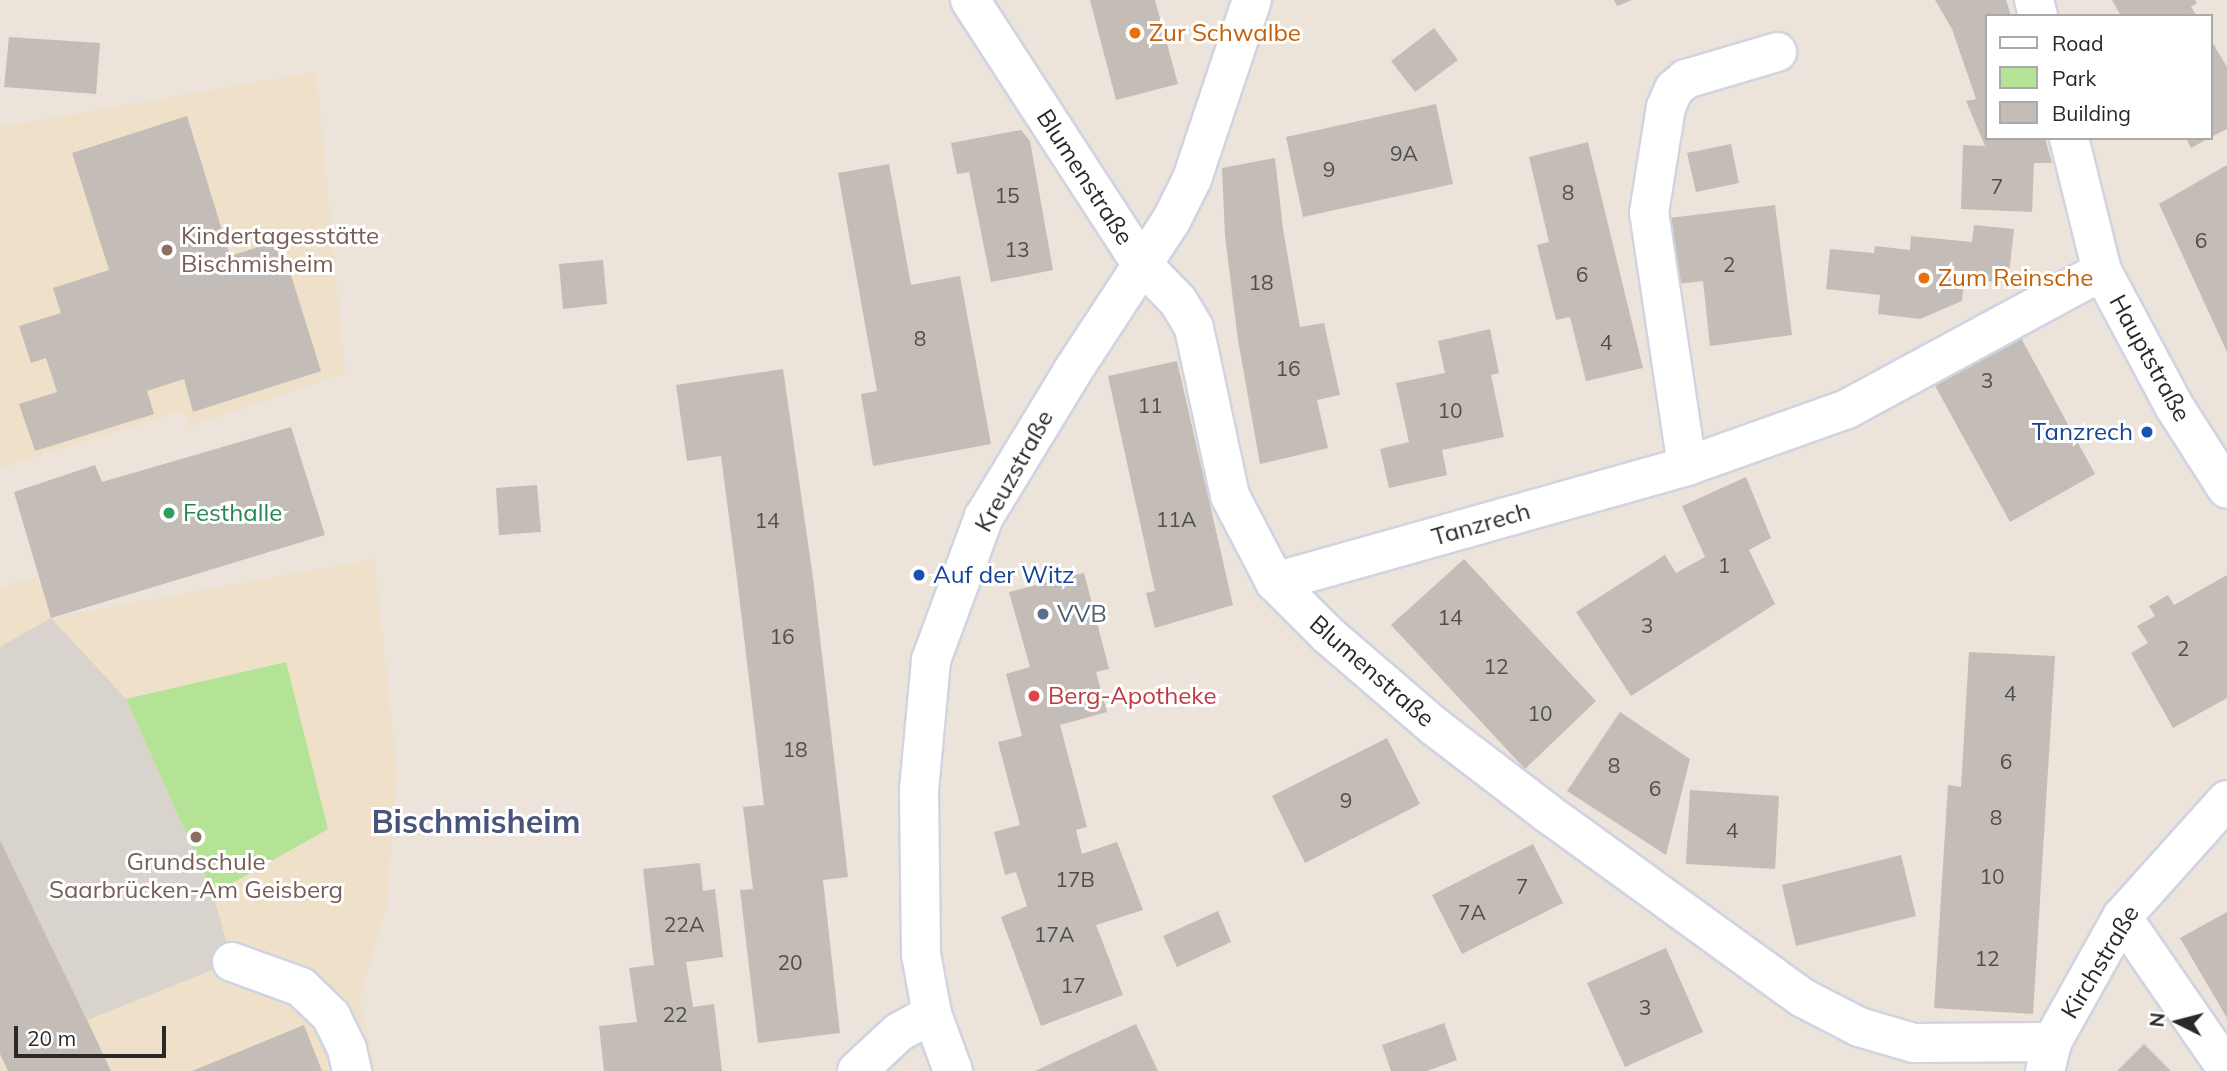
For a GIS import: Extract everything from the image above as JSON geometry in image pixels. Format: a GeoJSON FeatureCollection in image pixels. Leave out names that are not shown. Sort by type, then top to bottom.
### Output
{"type":"FeatureCollection","features":[{"type":"Feature","properties":{"kind":"street","name":"Blumenstraße"},"geometry":{"type":"LineString","coordinates":[[970,0],[1141,263],[1178,301],[1194,328],[1230,496],[1275,582],[1328,635],[1435,727],[1546,812],[1803,998],[1859,1027],[1914,1043],[2048,1056]]}},
{"type":"Feature","properties":{"kind":"street","name":"Kreuzstraße"},"geometry":{"type":"LineString","coordinates":[[953,1071],[932,1014],[921,954],[919,790],[931,660],[984,517],[1141,263],[1172,219],[1192,179],[1252,0]]}},
{"type":"Feature","properties":{"kind":"street"},"geometry":{"type":"LineString","coordinates":[[1687,466],[1649,213],[1666,107],[1674,89],[1686,79],[1777,52]]}},
{"type":"Feature","properties":{"kind":"street","name":"Hauptstraße"},"geometry":{"type":"LineString","coordinates":[[2069,140],[2102,271],[2174,406],[2227,489]]}},
{"type":"Feature","properties":{"kind":"street","name":"Tanzrech"},"geometry":{"type":"LineString","coordinates":[[1275,582],[1687,466],[1847,409],[2102,271]]}},
{"type":"Feature","properties":{"kind":"street","name":"Kirchstraße"},"geometry":{"type":"LineString","coordinates":[[2048,1056],[2122,917],[2227,800]]}},
{"type":"Feature","properties":{"kind":"street"},"geometry":{"type":"LineString","coordinates":[[2122,917],[2227,1069]]}},
{"type":"Feature","properties":{"kind":"street"},"geometry":{"type":"LineString","coordinates":[[232,962],[301,987],[331,1016],[347,1049],[352,1071]]}},
{"type":"Feature","properties":{"kind":"street"},"geometry":{"type":"LineString","coordinates":[[857,1071],[898,1032],[932,1014]]}},
{"type":"Feature","properties":{"kind":"shaded area","name":"Kindertagesstätte Bischmisheim"},"geometry":{"type":"Polygon","coordinates":[[[316,72],[345,373],[189,427],[183,410],[0,468],[0,127],[316,72]]]}},
{"type":"Feature","properties":{"kind":"shaded area","name":"Grundschule Saarbrücken-Am Geisberg"},"geometry":{"type":"Polygon","coordinates":[[[374,559],[397,771],[387,904],[359,1000],[376,1071],[0,1071],[0,588],[37,576],[51,618],[374,559]]]}},
{"type":"Feature","properties":{"kind":"shaded area"},"geometry":{"type":"Polygon","coordinates":[[[51,618],[126,699],[213,894],[232,962],[87,1020],[0,840],[0,647],[51,618]]]}},
{"type":"Feature","properties":{"kind":"green space"},"geometry":{"type":"Polygon","coordinates":[[[286,662],[328,829],[213,894],[126,699],[286,662]]]}},
{"type":"Feature","properties":{"kind":"building"},"geometry":{"type":"Polygon","coordinates":[[[1090,0],[1155,0],[1178,84],[1116,100],[1090,0]]]}},
{"type":"Feature","properties":{"kind":"building"},"geometry":{"type":"Polygon","coordinates":[[[1614,0],[1632,0],[1617,6],[1614,0]]]}},
{"type":"Feature","properties":{"kind":"building"},"geometry":{"type":"Polygon","coordinates":[[[1935,0],[2006,0],[2010,14],[1986,14],[1986,140],[2046,140],[2052,163],[2034,163],[2032,212],[1961,209],[1963,145],[1985,146],[1966,101],[1976,99],[1952,29],[1935,0]]]}},
{"type":"Feature","properties":{"kind":"building"},"geometry":{"type":"Polygon","coordinates":[[[2112,0],[2195,0],[2197,3],[2191,7],[2196,14],[2120,14],[2112,0]]]}},
{"type":"Feature","properties":{"kind":"building"},"geometry":{"type":"Polygon","coordinates":[[[1434,28],[1458,60],[1415,92],[1391,61],[1434,28]]]}},
{"type":"Feature","properties":{"kind":"building"},"geometry":{"type":"Polygon","coordinates":[[[9,37],[100,43],[96,94],[4,87],[9,37]]]}},
{"type":"Feature","properties":{"kind":"building"},"geometry":{"type":"Polygon","coordinates":[[[2213,43],[2227,67],[2227,129],[2213,136],[2213,43]]]}},
{"type":"Feature","properties":{"kind":"building"},"geometry":{"type":"Polygon","coordinates":[[[1436,104],[1453,184],[1303,217],[1286,137],[1436,104]]]}},
{"type":"Feature","properties":{"kind":"building"},"geometry":{"type":"Polygon","coordinates":[[[187,116],[230,256],[280,240],[321,371],[193,412],[184,379],[147,391],[154,414],[35,451],[19,404],[57,392],[46,358],[31,363],[19,326],[61,313],[53,288],[109,270],[72,153],[187,116]]]}},
{"type":"Feature","properties":{"kind":"building"},"geometry":{"type":"Polygon","coordinates":[[[1021,130],[1030,141],[1053,270],[991,282],[969,172],[957,174],[951,143],[1021,130]]]}},
{"type":"Feature","properties":{"kind":"building"},"geometry":{"type":"Polygon","coordinates":[[[2187,140],[2205,140],[2191,148],[2187,140]]]}},
{"type":"Feature","properties":{"kind":"building"},"geometry":{"type":"Polygon","coordinates":[[[1588,142],[1643,368],[1586,381],[1570,317],[1556,320],[1537,245],[1549,242],[1529,157],[1588,142]]]}},
{"type":"Feature","properties":{"kind":"building"},"geometry":{"type":"Polygon","coordinates":[[[1731,144],[1739,183],[1696,192],[1687,153],[1731,144]]]}},
{"type":"Feature","properties":{"kind":"building"},"geometry":{"type":"Polygon","coordinates":[[[1275,158],[1283,229],[1300,327],[1324,323],[1340,395],[1317,400],[1328,448],[1260,464],[1238,340],[1225,236],[1222,168],[1275,158]]]}},
{"type":"Feature","properties":{"kind":"building"},"geometry":{"type":"Polygon","coordinates":[[[889,164],[911,285],[960,276],[991,444],[873,466],[861,394],[877,391],[838,173],[889,164]]]}},
{"type":"Feature","properties":{"kind":"building"},"geometry":{"type":"Polygon","coordinates":[[[2227,165],[2227,352],[2159,204],[2227,165]]]}},
{"type":"Feature","properties":{"kind":"building"},"geometry":{"type":"Polygon","coordinates":[[[1775,205],[1792,335],[1710,346],[1703,281],[1677,284],[1669,218],[1775,205]]]}},
{"type":"Feature","properties":{"kind":"building"},"geometry":{"type":"Polygon","coordinates":[[[1974,225],[2014,229],[2008,283],[1964,279],[1962,301],[1920,319],[1878,314],[1880,295],[1826,289],[1830,249],[1874,253],[1875,246],[1910,250],[1911,236],[1972,242],[1974,225]]]}},
{"type":"Feature","properties":{"kind":"building"},"geometry":{"type":"Polygon","coordinates":[[[603,260],[607,304],[563,309],[559,264],[603,260]]]}},
{"type":"Feature","properties":{"kind":"building"},"geometry":{"type":"Polygon","coordinates":[[[2015,327],[2095,474],[2010,522],[1928,373],[2015,327]]]}},
{"type":"Feature","properties":{"kind":"building"},"geometry":{"type":"Polygon","coordinates":[[[1490,329],[1499,373],[1491,375],[1504,437],[1442,450],[1447,475],[1389,488],[1380,449],[1409,442],[1396,383],[1445,373],[1438,341],[1490,329]]]}},
{"type":"Feature","properties":{"kind":"building"},"geometry":{"type":"Polygon","coordinates":[[[1177,361],[1233,605],[1155,628],[1146,593],[1155,591],[1108,376],[1177,361]]]}},
{"type":"Feature","properties":{"kind":"building"},"geometry":{"type":"Polygon","coordinates":[[[783,369],[813,578],[848,877],[823,880],[840,1033],[758,1043],[740,890],[753,889],[743,807],[764,805],[738,587],[721,456],[687,461],[676,385],[783,369]]]}},
{"type":"Feature","properties":{"kind":"building","name":"Festhalle"},"geometry":{"type":"Polygon","coordinates":[[[291,427],[325,535],[51,618],[14,492],[95,465],[102,482],[291,427]]]}},
{"type":"Feature","properties":{"kind":"building"},"geometry":{"type":"Polygon","coordinates":[[[1746,477],[1771,538],[1749,550],[1775,604],[1631,696],[1576,612],[1665,555],[1676,573],[1705,557],[1682,506],[1746,477]]]}},
{"type":"Feature","properties":{"kind":"building"},"geometry":{"type":"Polygon","coordinates":[[[537,485],[541,532],[499,535],[496,488],[537,485]]]}},
{"type":"Feature","properties":{"kind":"building"},"geometry":{"type":"Polygon","coordinates":[[[1464,559],[1596,701],[1525,769],[1391,625],[1464,559]]]}},
{"type":"Feature","properties":{"kind":"building"},"geometry":{"type":"Polygon","coordinates":[[[1084,573],[1109,669],[1096,672],[1107,712],[1060,725],[1087,827],[1076,830],[1082,854],[1117,842],[1143,910],[1096,925],[1123,995],[1041,1026],[1001,917],[1027,906],[1016,872],[1005,875],[994,832],[1020,825],[998,742],[1022,736],[1006,674],[1030,667],[1009,592],[1084,573]]]}},
{"type":"Feature","properties":{"kind":"building"},"geometry":{"type":"Polygon","coordinates":[[[2227,575],[2227,698],[2173,728],[2131,653],[2148,643],[2137,626],[2155,616],[2149,606],[2168,595],[2174,605],[2227,575]]]}},
{"type":"Feature","properties":{"kind":"building"},"geometry":{"type":"Polygon","coordinates":[[[1969,652],[2055,656],[2033,1014],[1934,1008],[1948,785],[1961,787],[1969,652]]]}},
{"type":"Feature","properties":{"kind":"building"},"geometry":{"type":"Polygon","coordinates":[[[1620,712],[1690,759],[1666,855],[1567,791],[1620,712]]]}},
{"type":"Feature","properties":{"kind":"building"},"geometry":{"type":"Polygon","coordinates":[[[1387,738],[1420,804],[1305,863],[1272,796],[1387,738]]]}},
{"type":"Feature","properties":{"kind":"building"},"geometry":{"type":"Polygon","coordinates":[[[1690,790],[1779,796],[1775,869],[1686,864],[1690,790]]]}},
{"type":"Feature","properties":{"kind":"building"},"geometry":{"type":"Polygon","coordinates":[[[0,840],[111,1071],[8,1071],[0,1054],[0,840]]]}},
{"type":"Feature","properties":{"kind":"building"},"geometry":{"type":"Polygon","coordinates":[[[1533,844],[1563,903],[1462,954],[1432,895],[1533,844]]]}},
{"type":"Feature","properties":{"kind":"building"},"geometry":{"type":"Polygon","coordinates":[[[1901,855],[1916,916],[1796,946],[1782,885],[1901,855]]]}},
{"type":"Feature","properties":{"kind":"building"},"geometry":{"type":"Polygon","coordinates":[[[700,863],[703,891],[715,889],[723,957],[686,962],[693,1007],[714,1004],[722,1071],[604,1071],[599,1026],[637,1022],[629,968],[654,965],[643,869],[700,863]]]}},
{"type":"Feature","properties":{"kind":"building"},"geometry":{"type":"Polygon","coordinates":[[[1218,911],[1231,942],[1177,967],[1163,936],[1218,911]]]}},
{"type":"Feature","properties":{"kind":"building"},"geometry":{"type":"Polygon","coordinates":[[[2227,912],[2227,1018],[2180,938],[2227,912]]]}},
{"type":"Feature","properties":{"kind":"building"},"geometry":{"type":"Polygon","coordinates":[[[1666,948],[1703,1032],[1625,1067],[1587,983],[1666,948]]]}},
{"type":"Feature","properties":{"kind":"building"},"geometry":{"type":"Polygon","coordinates":[[[1444,1023],[1457,1060],[1427,1071],[1391,1071],[1382,1045],[1444,1023]]]}},
{"type":"Feature","properties":{"kind":"building"},"geometry":{"type":"Polygon","coordinates":[[[1136,1024],[1158,1071],[1035,1071],[1136,1024]]]}},
{"type":"Feature","properties":{"kind":"building"},"geometry":{"type":"Polygon","coordinates":[[[304,1025],[322,1071],[192,1071],[304,1025]]]}},
{"type":"Feature","properties":{"kind":"building"},"geometry":{"type":"Polygon","coordinates":[[[2144,1044],[2171,1071],[2117,1071],[2144,1044]]]}},
{"type":"Feature","properties":{"kind":"place","name":"Zur Schwalbe"},"geometry":{"type":"Point","coordinates":[1135,33]}},
{"type":"Feature","properties":{"kind":"place","name":"Kindertagesstätte Bischmisheim"},"geometry":{"type":"Point","coordinates":[167,250]}},
{"type":"Feature","properties":{"kind":"place","name":"Zum Reinsche"},"geometry":{"type":"Point","coordinates":[1924,278]}},
{"type":"Feature","properties":{"kind":"place","name":"Tanzrech"},"geometry":{"type":"Point","coordinates":[2147,432]}},
{"type":"Feature","properties":{"kind":"place","name":"Festhalle"},"geometry":{"type":"Point","coordinates":[169,513]}},
{"type":"Feature","properties":{"kind":"place","name":"Auf der Witz"},"geometry":{"type":"Point","coordinates":[919,575]}},
{"type":"Feature","properties":{"kind":"place","name":"VVB"},"geometry":{"type":"Point","coordinates":[1043,614]}},
{"type":"Feature","properties":{"kind":"place","name":"Berg-Apotheke"},"geometry":{"type":"Point","coordinates":[1034,696]}},
{"type":"Feature","properties":{"kind":"place","name":"Grundschule Saarbrücken-Am Geisberg"},"geometry":{"type":"Point","coordinates":[196,837]}},
{"type":"Feature","properties":{"kind":"district","name":"Bischmisheim"},"geometry":{"type":"Point","coordinates":[476,821]}}]}
